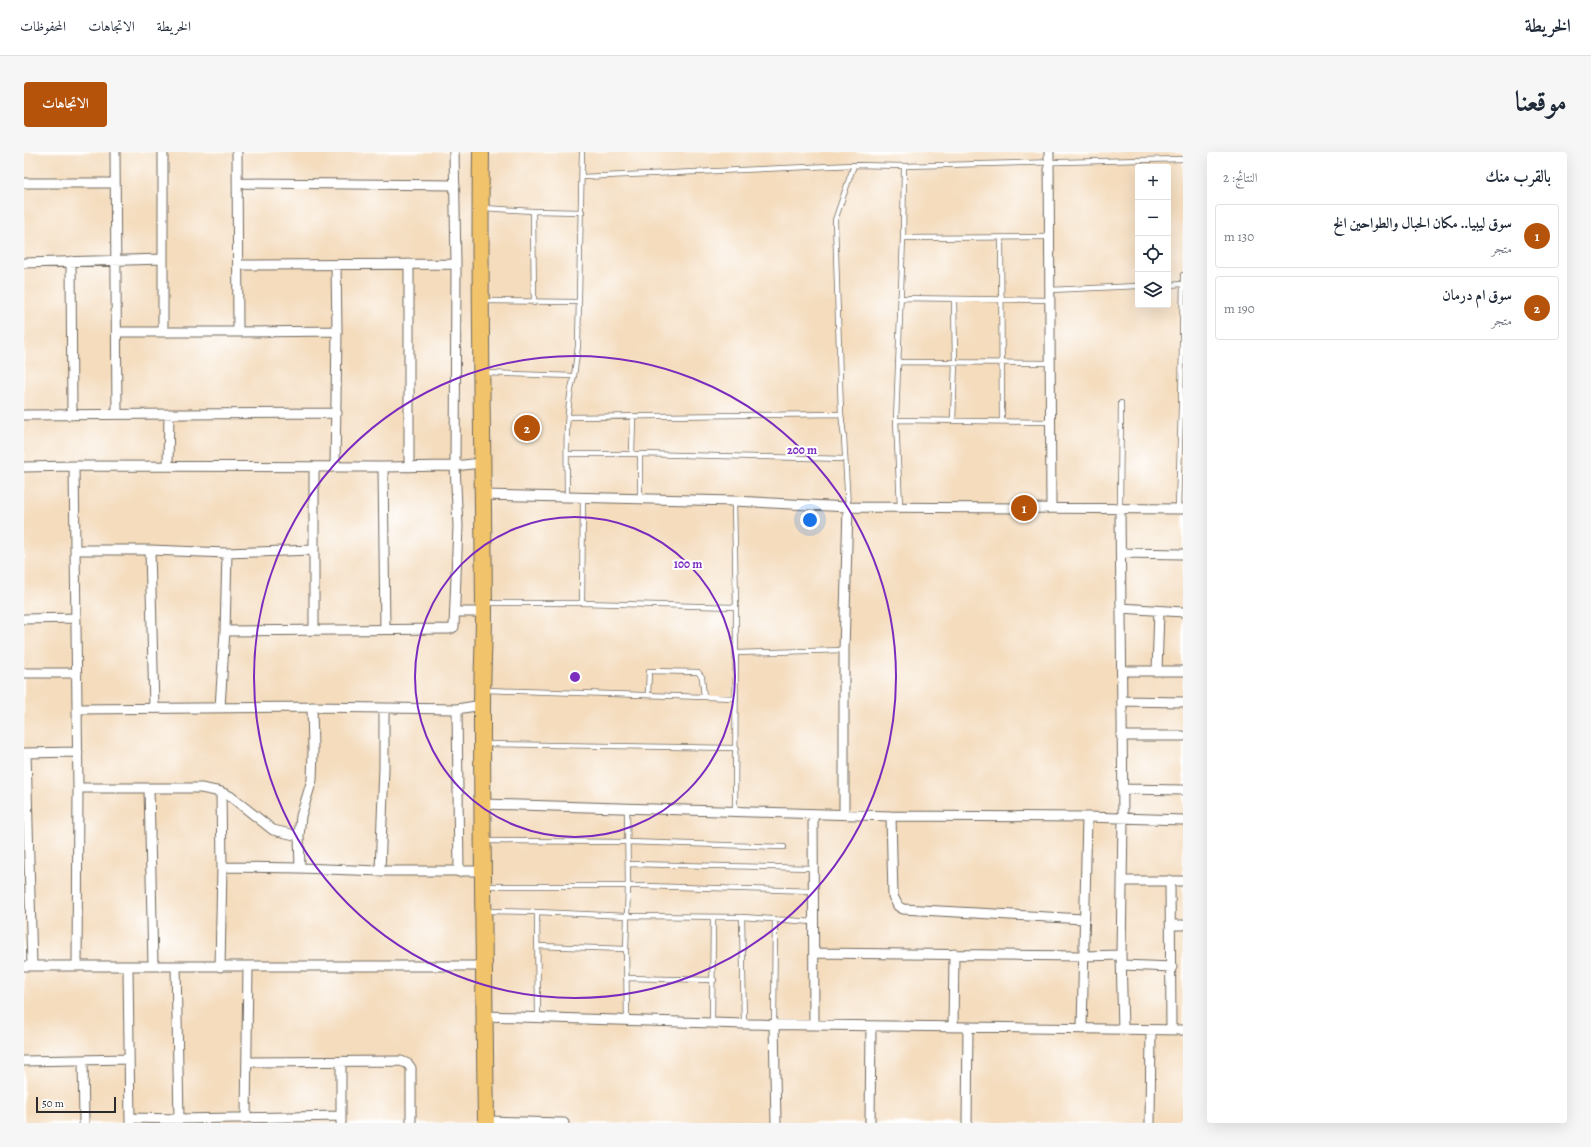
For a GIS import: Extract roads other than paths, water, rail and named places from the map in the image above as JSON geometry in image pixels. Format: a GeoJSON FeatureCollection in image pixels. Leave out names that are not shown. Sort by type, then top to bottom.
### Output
{"type":"FeatureCollection","features":[{"type":"Feature","properties":{"kind":"highway"},"geometry":{"type":"LineString","coordinates":[[481,152],[480,372],[484,608],[482,804],[486,1122]]}},
{"type":"Feature","properties":{"kind":"street"},"geometry":{"type":"LineString","coordinates":[[115,152],[117,414]]}},
{"type":"Feature","properties":{"kind":"street"},"geometry":{"type":"LineString","coordinates":[[163,152],[163,332]]}},
{"type":"Feature","properties":{"kind":"street"},"geometry":{"type":"LineString","coordinates":[[237,152],[238,332]]}},
{"type":"Feature","properties":{"kind":"street"},"geometry":{"type":"LineString","coordinates":[[225,631],[452,628],[454,625],[458,526],[455,466],[456,264],[454,152]]}},
{"type":"Feature","properties":{"kind":"street"},"geometry":{"type":"LineString","coordinates":[[1049,152],[1051,508]]}},
{"type":"Feature","properties":{"kind":"street"},"geometry":{"type":"LineString","coordinates":[[24,183],[116,183]]}},
{"type":"Feature","properties":{"kind":"street"},"geometry":{"type":"LineString","coordinates":[[237,183],[455,185]]}},
{"type":"Feature","properties":{"kind":"street"},"geometry":{"type":"LineString","coordinates":[[24,263],[163,259]]}},
{"type":"Feature","properties":{"kind":"street"},"geometry":{"type":"LineString","coordinates":[[71,262],[72,415]]}},
{"type":"Feature","properties":{"kind":"street"},"geometry":{"type":"LineString","coordinates":[[409,264],[409,467]]}},
{"type":"Feature","properties":{"kind":"street"},"geometry":{"type":"LineString","coordinates":[[238,266],[456,264]]}},
{"type":"Feature","properties":{"kind":"street"},"geometry":{"type":"LineString","coordinates":[[335,467],[337,331],[336,265]]}},
{"type":"Feature","properties":{"kind":"street"},"geometry":{"type":"LineString","coordinates":[[116,332],[337,331]]}},
{"type":"Feature","properties":{"kind":"street"},"geometry":{"type":"LineString","coordinates":[[24,416],[336,413]]}},
{"type":"Feature","properties":{"kind":"street"},"geometry":{"type":"LineString","coordinates":[[168,466],[169,414]]}},
{"type":"Feature","properties":{"kind":"street"},"geometry":{"type":"LineString","coordinates":[[24,467],[409,467],[455,466],[481,463]]}},
{"type":"Feature","properties":{"kind":"street"},"geometry":{"type":"LineString","coordinates":[[74,466],[78,752],[77,966]]}},
{"type":"Feature","properties":{"kind":"street"},"geometry":{"type":"LineString","coordinates":[[314,467],[314,630]]}},
{"type":"Feature","properties":{"kind":"street"},"geometry":{"type":"LineString","coordinates":[[383,467],[385,629]]}},
{"type":"Feature","properties":{"kind":"street"},"geometry":{"type":"LineString","coordinates":[[482,495],[734,501],[848,506],[1181,509]]}},
{"type":"Feature","properties":{"kind":"street"},"geometry":{"type":"LineString","coordinates":[[844,814],[844,650],[848,506]]}},
{"type":"Feature","properties":{"kind":"street"},"geometry":{"type":"LineString","coordinates":[[1120,509],[1122,671],[1121,736],[1123,818],[1121,954],[1123,1030]]}},
{"type":"Feature","properties":{"kind":"street"},"geometry":{"type":"LineString","coordinates":[[76,550],[150,550],[227,553],[313,550]]}},
{"type":"Feature","properties":{"kind":"street"},"geometry":{"type":"LineString","coordinates":[[150,550],[154,708]]}},
{"type":"Feature","properties":{"kind":"street"},"geometry":{"type":"LineString","coordinates":[[1120,552],[1183,554]]}},
{"type":"Feature","properties":{"kind":"street"},"geometry":{"type":"LineString","coordinates":[[220,707],[225,631],[227,553]]}},
{"type":"Feature","properties":{"kind":"street"},"geometry":{"type":"LineString","coordinates":[[455,612],[484,608]]}},
{"type":"Feature","properties":{"kind":"street"},"geometry":{"type":"LineString","coordinates":[[1121,608],[1183,612]]}},
{"type":"Feature","properties":{"kind":"street"},"geometry":{"type":"LineString","coordinates":[[1158,671],[1159,611]]}},
{"type":"Feature","properties":{"kind":"street"},"geometry":{"type":"LineString","coordinates":[[24,620],[75,618]]}},
{"type":"Feature","properties":{"kind":"street"},"geometry":{"type":"LineString","coordinates":[[1122,671],[1183,671]]}},
{"type":"Feature","properties":{"kind":"street"},"geometry":{"type":"LineString","coordinates":[[24,673],[77,673]]}},
{"type":"Feature","properties":{"kind":"street"},"geometry":{"type":"LineString","coordinates":[[77,709],[312,706],[384,709],[457,709],[482,698]]}},
{"type":"Feature","properties":{"kind":"street"},"geometry":{"type":"LineString","coordinates":[[1122,701],[1183,702]]}},
{"type":"Feature","properties":{"kind":"street"},"geometry":{"type":"LineString","coordinates":[[300,868],[299,836],[301,816],[312,780],[312,706]]}},
{"type":"Feature","properties":{"kind":"street"},"geometry":{"type":"LineString","coordinates":[[380,871],[384,768],[384,709]]}},
{"type":"Feature","properties":{"kind":"street"},"geometry":{"type":"LineString","coordinates":[[457,709],[459,872]]}},
{"type":"Feature","properties":{"kind":"street"},"geometry":{"type":"LineString","coordinates":[[1121,736],[1183,736]]}},
{"type":"Feature","properties":{"kind":"street"},"geometry":{"type":"LineString","coordinates":[[78,752],[25,753],[28,966],[483,966]]}},
{"type":"Feature","properties":{"kind":"street"},"geometry":{"type":"LineString","coordinates":[[78,788],[201,788],[221,792],[230,796],[273,830],[299,836]]}},
{"type":"Feature","properties":{"kind":"street"},"geometry":{"type":"LineString","coordinates":[[149,788],[153,966]]}},
{"type":"Feature","properties":{"kind":"street"},"geometry":{"type":"LineString","coordinates":[[1122,789],[1183,790]]}},
{"type":"Feature","properties":{"kind":"street"},"geometry":{"type":"LineString","coordinates":[[220,967],[222,867],[221,792]]}},
{"type":"Feature","properties":{"kind":"street"},"geometry":{"type":"LineString","coordinates":[[482,804],[626,807],[890,816],[1087,817],[1183,820]]}},
{"type":"Feature","properties":{"kind":"street"},"geometry":{"type":"LineString","coordinates":[[813,814],[814,1025]]}},
{"type":"Feature","properties":{"kind":"street"},"geometry":{"type":"LineString","coordinates":[[890,816],[893,896],[898,906],[903,909],[1084,919]]}},
{"type":"Feature","properties":{"kind":"street"},"geometry":{"type":"LineString","coordinates":[[1082,1029],[1087,817]]}},
{"type":"Feature","properties":{"kind":"street"},"geometry":{"type":"LineString","coordinates":[[222,867],[459,872],[484,878]]}},
{"type":"Feature","properties":{"kind":"street"},"geometry":{"type":"LineString","coordinates":[[1170,880],[1172,1030]]}},
{"type":"Feature","properties":{"kind":"street"},"geometry":{"type":"LineString","coordinates":[[1122,881],[1183,880]]}},
{"type":"Feature","properties":{"kind":"street"},"geometry":{"type":"LineString","coordinates":[[1171,925],[1183,925]]}},
{"type":"Feature","properties":{"kind":"street"},"geometry":{"type":"LineString","coordinates":[[814,953],[1084,956],[1121,954]]}},
{"type":"Feature","properties":{"kind":"street"},"geometry":{"type":"LineString","coordinates":[[953,1027],[954,954]]}},
{"type":"Feature","properties":{"kind":"street"},"geometry":{"type":"LineString","coordinates":[[1122,965],[1172,967]]}},
{"type":"Feature","properties":{"kind":"street"},"geometry":{"type":"LineString","coordinates":[[128,966],[130,1121],[246,1118],[341,1120],[341,1062]]}},
{"type":"Feature","properties":{"kind":"street"},"geometry":{"type":"LineString","coordinates":[[176,966],[179,1119]]}},
{"type":"Feature","properties":{"kind":"street"},"geometry":{"type":"LineString","coordinates":[[246,1118],[248,967]]}},
{"type":"Feature","properties":{"kind":"street"},"geometry":{"type":"LineString","coordinates":[[484,1016],[744,1024],[1183,1030]]}},
{"type":"Feature","properties":{"kind":"street"},"geometry":{"type":"LineString","coordinates":[[774,1024],[776,1123]]}},
{"type":"Feature","properties":{"kind":"street"},"geometry":{"type":"LineString","coordinates":[[870,1123],[871,1026]]}},
{"type":"Feature","properties":{"kind":"street"},"geometry":{"type":"LineString","coordinates":[[967,1123],[968,1028]]}},
{"type":"Feature","properties":{"kind":"street"},"geometry":{"type":"LineString","coordinates":[[1150,1030],[1150,1123]]}},
{"type":"Feature","properties":{"kind":"street"},"geometry":{"type":"LineString","coordinates":[[24,1061],[129,1059]]}},
{"type":"Feature","properties":{"kind":"street"},"geometry":{"type":"LineString","coordinates":[[83,1060],[84,1123]]}},
{"type":"Feature","properties":{"kind":"street"},"geometry":{"type":"LineString","coordinates":[[246,1062],[401,1061],[408,1064],[411,1068],[411,1123]]}},
{"type":"Feature","properties":{"kind":"street"},"geometry":{"type":"LineString","coordinates":[[486,1122],[564,1123]]}},
{"type":"Feature","properties":{"kind":"lane"},"geometry":{"type":"LineString","coordinates":[[567,497],[568,417],[578,346],[582,212],[582,152]]}},
{"type":"Feature","properties":{"kind":"lane"},"geometry":{"type":"LineString","coordinates":[[582,177],[854,165],[904,166],[1183,159]]}},
{"type":"Feature","properties":{"kind":"lane"},"geometry":{"type":"LineString","coordinates":[[848,506],[844,437],[841,414],[835,220],[854,165]]}},
{"type":"Feature","properties":{"kind":"lane"},"geometry":{"type":"LineString","coordinates":[[900,506],[896,420],[903,238],[904,166]]}},
{"type":"Feature","properties":{"kind":"lane"},"geometry":{"type":"LineString","coordinates":[[480,208],[533,212],[582,212]]}},
{"type":"Feature","properties":{"kind":"lane"},"geometry":{"type":"LineString","coordinates":[[533,212],[534,302]]}},
{"type":"Feature","properties":{"kind":"lane"},"geometry":{"type":"LineString","coordinates":[[903,238],[1050,237]]}},
{"type":"Feature","properties":{"kind":"lane"},"geometry":{"type":"LineString","coordinates":[[1001,238],[1002,421]]}},
{"type":"Feature","properties":{"kind":"lane"},"geometry":{"type":"LineString","coordinates":[[1181,509],[1183,275]]}},
{"type":"Feature","properties":{"kind":"lane"},"geometry":{"type":"LineString","coordinates":[[1171,285],[1183,284]]}},
{"type":"Feature","properties":{"kind":"lane"},"geometry":{"type":"LineString","coordinates":[[1050,290],[1135,286]]}},
{"type":"Feature","properties":{"kind":"lane"},"geometry":{"type":"LineString","coordinates":[[900,298],[1050,300]]}},
{"type":"Feature","properties":{"kind":"lane"},"geometry":{"type":"LineString","coordinates":[[953,421],[955,362],[954,299]]}},
{"type":"Feature","properties":{"kind":"lane"},"geometry":{"type":"LineString","coordinates":[[481,300],[579,302]]}},
{"type":"Feature","properties":{"kind":"lane"},"geometry":{"type":"LineString","coordinates":[[898,362],[1051,364]]}},
{"type":"Feature","properties":{"kind":"lane"},"geometry":{"type":"LineString","coordinates":[[480,372],[574,376]]}},
{"type":"Feature","properties":{"kind":"lane"},"geometry":{"type":"LineString","coordinates":[[1120,509],[1121,402]]}},
{"type":"Feature","properties":{"kind":"lane"},"geometry":{"type":"LineString","coordinates":[[568,417],[841,414]]}},
{"type":"Feature","properties":{"kind":"lane"},"geometry":{"type":"LineString","coordinates":[[632,454],[633,417]]}},
{"type":"Feature","properties":{"kind":"lane"},"geometry":{"type":"LineString","coordinates":[[896,420],[1050,422]]}},
{"type":"Feature","properties":{"kind":"lane"},"geometry":{"type":"LineString","coordinates":[[567,454],[640,454],[845,459]]}},
{"type":"Feature","properties":{"kind":"lane"},"geometry":{"type":"LineString","coordinates":[[640,454],[640,499]]}},
{"type":"Feature","properties":{"kind":"lane"},"geometry":{"type":"LineString","coordinates":[[582,603],[583,498]]}},
{"type":"Feature","properties":{"kind":"lane"},"geometry":{"type":"LineString","coordinates":[[734,501],[736,607],[735,811]]}},
{"type":"Feature","properties":{"kind":"lane"},"geometry":{"type":"LineString","coordinates":[[484,608],[582,603],[736,607]]}},
{"type":"Feature","properties":{"kind":"lane"},"geometry":{"type":"LineString","coordinates":[[736,653],[844,650]]}},
{"type":"Feature","properties":{"kind":"lane"},"geometry":{"type":"LineString","coordinates":[[648,695],[649,671],[698,672],[702,677],[704,697]]}},
{"type":"Feature","properties":{"kind":"lane"},"geometry":{"type":"LineString","coordinates":[[482,698],[648,695],[736,698]]}},
{"type":"Feature","properties":{"kind":"lane"},"geometry":{"type":"LineString","coordinates":[[482,744],[736,748]]}},
{"type":"Feature","properties":{"kind":"lane"},"geometry":{"type":"LineString","coordinates":[[626,807],[628,864],[626,949],[627,1020]]}},
{"type":"Feature","properties":{"kind":"lane"},"geometry":{"type":"LineString","coordinates":[[483,840],[627,842],[784,847]]}},
{"type":"Feature","properties":{"kind":"lane"},"geometry":{"type":"LineString","coordinates":[[628,864],[813,868]]}},
{"type":"Feature","properties":{"kind":"lane"},"geometry":{"type":"LineString","coordinates":[[484,878],[628,886],[813,891]]}},
{"type":"Feature","properties":{"kind":"lane"},"geometry":{"type":"LineString","coordinates":[[484,911],[775,919],[814,922]]}},
{"type":"Feature","properties":{"kind":"lane"},"geometry":{"type":"LineString","coordinates":[[537,912],[538,1017]]}},
{"type":"Feature","properties":{"kind":"lane"},"geometry":{"type":"LineString","coordinates":[[712,1023],[714,980],[713,917]]}},
{"type":"Feature","properties":{"kind":"lane"},"geometry":{"type":"LineString","coordinates":[[742,918],[744,1024]]}},
{"type":"Feature","properties":{"kind":"lane"},"geometry":{"type":"LineString","coordinates":[[774,1024],[775,919]]}},
{"type":"Feature","properties":{"kind":"lane"},"geometry":{"type":"LineString","coordinates":[[538,946],[626,949]]}},
{"type":"Feature","properties":{"kind":"lane"},"geometry":{"type":"LineString","coordinates":[[626,978],[714,980]]}},
{"type":"Feature","properties":{"kind":"place","name":"سوق ام درمان"},"geometry":{"type":"Point","coordinates":[527,428]}},
{"type":"Feature","properties":{"kind":"place","name":"سوق ليبيا.. مكان الحبال والطواحين الخ"},"geometry":{"type":"Point","coordinates":[1024,508]}}]}
